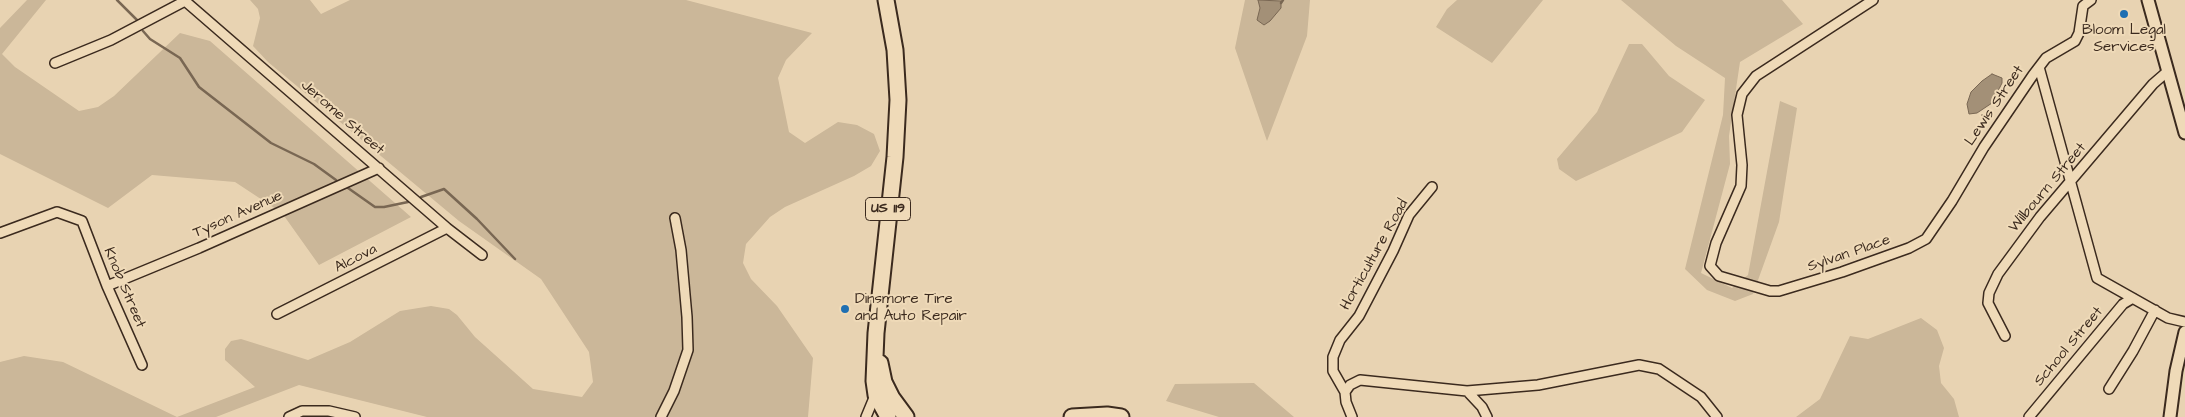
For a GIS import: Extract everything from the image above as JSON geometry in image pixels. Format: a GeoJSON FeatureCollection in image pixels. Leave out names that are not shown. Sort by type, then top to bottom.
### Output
{"type":"FeatureCollection","features":[{"type":"Feature","properties":{"kind":"main road","name":"US 119"},"geometry":{"type":"LineString","coordinates":[[886,0],[895,50],[898,100],[895,157],[876,333],[874,381],[876,393],[888,417]]}},
{"type":"Feature","properties":{"kind":"main road"},"geometry":{"type":"LineString","coordinates":[[876,333],[884,382],[892,398],[906,417]]}},
{"type":"Feature","properties":{"kind":"main road"},"geometry":{"type":"LineString","coordinates":[[1072,417],[1106,415],[1121,417]]}},
{"type":"Feature","properties":{"kind":"street"},"geometry":{"type":"LineString","coordinates":[[55,63],[111,40],[185,0]]}},
{"type":"Feature","properties":{"kind":"street","name":"Jerome Street"},"geometry":{"type":"LineString","coordinates":[[185,0],[447,228],[482,255]]}},
{"type":"Feature","properties":{"kind":"street","name":"Sylvan Place"},"geometry":{"type":"LineString","coordinates":[[1873,0],[1756,76],[1742,94],[1736,114],[1742,165],[1741,186],[1716,243],[1710,266],[1718,276],[1770,291],[1778,291],[1842,272],[1909,248],[1926,239]]}},
{"type":"Feature","properties":{"kind":"street","name":"Lewis Street"},"geometry":{"type":"LineString","coordinates":[[1926,239],[1952,201],[1984,147],[2039,66],[2046,58],[2075,41],[2079,33],[2083,6],[2091,0]]}},
{"type":"Feature","properties":{"kind":"street"},"geometry":{"type":"LineString","coordinates":[[2148,0],[2185,134]]}},
{"type":"Feature","properties":{"kind":"street"},"geometry":{"type":"LineString","coordinates":[[2039,66],[2097,278],[2168,318],[2185,322]]}},
{"type":"Feature","properties":{"kind":"street","name":"Wilbourn Street"},"geometry":{"type":"LineString","coordinates":[[2004,336],[1988,303],[1989,293],[1998,274],[2070,182],[2153,84],[2168,71]]}},
{"type":"Feature","properties":{"kind":"street","name":"Tyson Avenue"},"geometry":{"type":"LineString","coordinates":[[107,286],[199,248],[379,168]]}},
{"type":"Feature","properties":{"kind":"street","name":"Horticulture Road"},"geometry":{"type":"LineString","coordinates":[[1352,417],[1346,402],[1345,392],[1333,371],[1332,357],[1340,340],[1359,316],[1393,251],[1408,215],[1432,187]]}},
{"type":"Feature","properties":{"kind":"street","name":"Knob Street"},"geometry":{"type":"LineString","coordinates":[[0,233],[57,212],[82,221],[107,286],[142,365]]}},
{"type":"Feature","properties":{"kind":"street"},"geometry":{"type":"LineString","coordinates":[[661,417],[674,391],[688,350],[681,250],[675,218]]}},
{"type":"Feature","properties":{"kind":"street","name":"Alcova"},"geometry":{"type":"LineString","coordinates":[[277,314],[447,228]]}},
{"type":"Feature","properties":{"kind":"street","name":"School Street"},"geometry":{"type":"LineString","coordinates":[[2029,417],[2123,304],[2133,298]]}},
{"type":"Feature","properties":{"kind":"street"},"geometry":{"type":"LineString","coordinates":[[2109,389],[2133,351],[2155,310]]}},
{"type":"Feature","properties":{"kind":"street"},"geometry":{"type":"LineString","coordinates":[[2170,417],[2176,371],[2185,332]]}},
{"type":"Feature","properties":{"kind":"street"},"geometry":{"type":"LineString","coordinates":[[1345,392],[1350,385],[1360,380],[1467,391],[1538,385],[1639,365],[1659,369],[1702,397],[1717,417]]}},
{"type":"Feature","properties":{"kind":"street"},"geometry":{"type":"LineString","coordinates":[[1467,391],[1482,407],[1487,417]]}},
{"type":"Feature","properties":{"kind":"street"},"geometry":{"type":"LineString","coordinates":[[866,417],[876,393]]}},
{"type":"Feature","properties":{"kind":"street"},"geometry":{"type":"LineString","coordinates":[[289,417],[302,411],[329,411],[355,417]]}},
{"type":"Feature","properties":{"kind":"shaded area"},"geometry":{"type":"Polygon","coordinates":[[[27,0],[46,0],[2,54],[15,67],[79,111],[98,107],[114,96],[180,33],[210,41],[411,217],[319,265],[282,213],[235,182],[152,175],[108,208],[0,154],[0,28],[27,0]]]}},
{"type":"Feature","properties":{"kind":"shaded area"},"geometry":{"type":"Polygon","coordinates":[[[250,0],[310,0],[321,14],[350,0],[686,0],[812,33],[786,60],[778,78],[789,132],[805,143],[838,122],[857,125],[874,134],[880,151],[871,166],[854,176],[785,207],[770,217],[746,244],[743,263],[751,279],[777,306],[813,358],[808,417],[427,417],[299,385],[216,417],[177,417],[255,387],[225,360],[225,349],[231,341],[241,339],[308,360],[350,342],[400,311],[431,306],[449,309],[457,315],[475,337],[533,389],[582,397],[593,382],[589,352],[541,279],[459,221],[268,62],[253,46],[260,18],[258,9],[250,0]]]}},
{"type":"Feature","properties":{"kind":"shaded area"},"geometry":{"type":"Polygon","coordinates":[[[1245,0],[1310,0],[1307,36],[1267,141],[1235,48],[1245,0]]]}},
{"type":"Feature","properties":{"kind":"shaded area"},"geometry":{"type":"Polygon","coordinates":[[[1258,0],[1281,1],[1281,8],[1264,25],[1257,20],[1260,8],[1258,0]]]}},
{"type":"Feature","properties":{"kind":"shaded area"},"geometry":{"type":"Polygon","coordinates":[[[1457,0],[1543,0],[1492,63],[1436,27],[1447,9],[1457,0]]]}},
{"type":"Feature","properties":{"kind":"shaded area"},"geometry":{"type":"Polygon","coordinates":[[[1621,0],[1782,0],[1803,24],[1740,62],[1729,136],[1730,164],[1701,273],[1732,288],[1748,275],[1780,101],[1797,108],[1779,222],[1753,294],[1735,301],[1707,290],[1685,269],[1723,115],[1725,78],[1676,46],[1621,0]]]}},
{"type":"Feature","properties":{"kind":"shaded area"},"geometry":{"type":"Polygon","coordinates":[[[1629,44],[1642,44],[1669,76],[1705,100],[1682,132],[1576,181],[1559,169],[1557,159],[1597,112],[1629,44]]]}},
{"type":"Feature","properties":{"kind":"shaded area"},"geometry":{"type":"Polygon","coordinates":[[[1992,74],[2002,78],[2002,83],[1992,103],[1977,113],[1969,114],[1967,104],[1971,92],[1992,74]]]}},
{"type":"Feature","properties":{"kind":"shaded area"},"geometry":{"type":"Polygon","coordinates":[[[1921,318],[1937,330],[1944,348],[1939,366],[1941,383],[1954,399],[1959,417],[1796,417],[1820,399],[1850,336],[1868,339],[1921,318]]]}},
{"type":"Feature","properties":{"kind":"shaded area"},"geometry":{"type":"Polygon","coordinates":[[[24,356],[63,362],[177,417],[0,417],[0,362],[24,356]]]}},
{"type":"Feature","properties":{"kind":"shaded area"},"geometry":{"type":"Polygon","coordinates":[[[1254,383],[1294,417],[1219,417],[1166,401],[1175,384],[1254,383]]]}},
{"type":"Feature","properties":{"kind":"waterway"},"geometry":{"type":"LineString","coordinates":[[117,0],[137,20]]}},
{"type":"Feature","properties":{"kind":"waterway"},"geometry":{"type":"LineString","coordinates":[[143,31],[150,39],[180,58],[199,87],[271,143],[314,164],[336,180]]}},
{"type":"Feature","properties":{"kind":"waterway"},"geometry":{"type":"LineString","coordinates":[[348,188],[375,207],[408,202]]}},
{"type":"Feature","properties":{"kind":"waterway"},"geometry":{"type":"LineString","coordinates":[[421,197],[444,189],[477,219],[515,259]]}},
{"type":"Feature","properties":{"kind":"place","name":"Bloom Legal Services"},"geometry":{"type":"Point","coordinates":[2124,14]}},
{"type":"Feature","properties":{"kind":"place","name":"Dinsmore Tire and Auto Repair"},"geometry":{"type":"Point","coordinates":[845,309]}}]}
